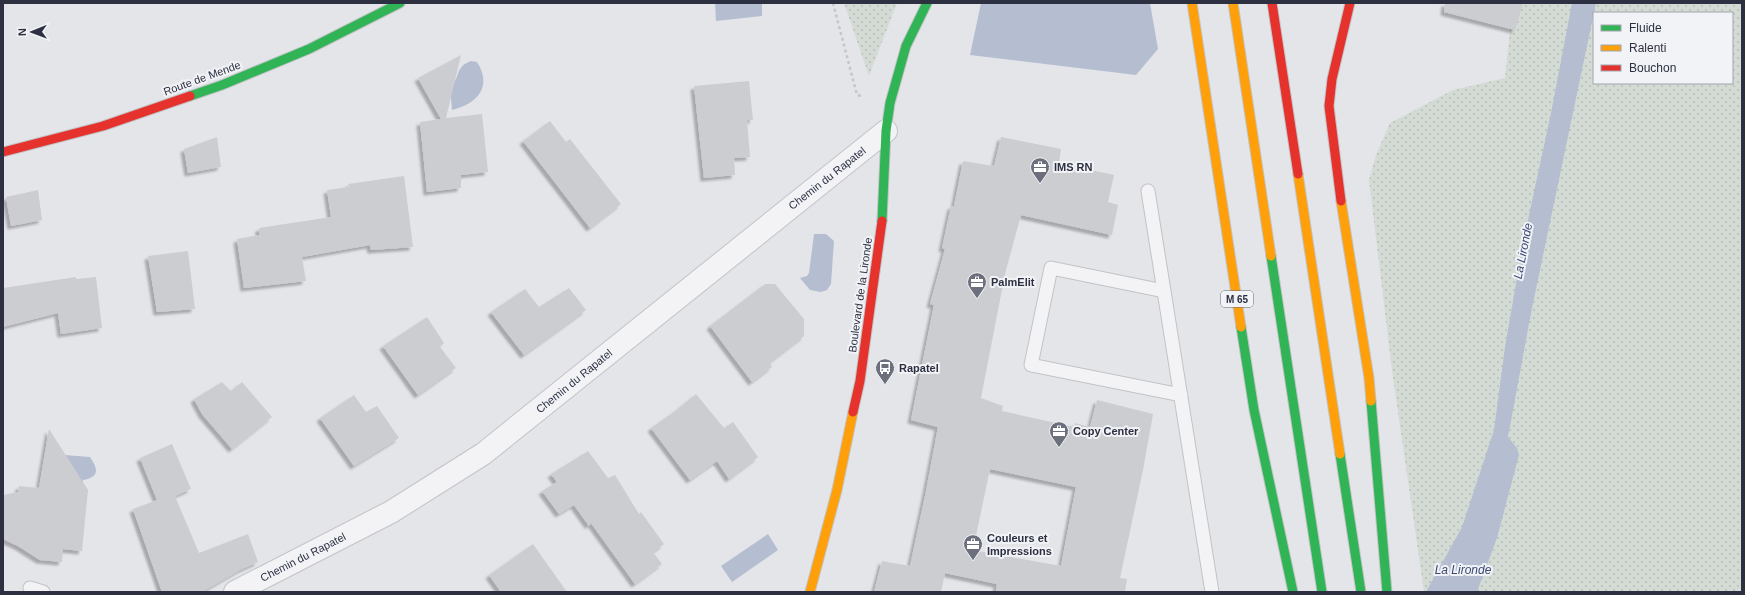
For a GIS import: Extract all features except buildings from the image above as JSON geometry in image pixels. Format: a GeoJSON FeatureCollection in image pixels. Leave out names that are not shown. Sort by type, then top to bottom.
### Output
{"type":"FeatureCollection","features":[{"type":"Feature","properties":{"kind":"main road","name":"Route de Mende"},"geometry":{"type":"LineString","coordinates":[[3,152],[103,126],[222,85],[309,50],[400,3]]}},
{"type":"Feature","properties":{"kind":"main road","name":"Boulevard de la Lironde"},"geometry":{"type":"LineString","coordinates":[[810,592],[836,490],[860,381],[882,228],[886,131],[890,103],[906,46],[927,3]]}},
{"type":"Feature","properties":{"kind":"main road","name":"M 65"},"geometry":{"type":"LineString","coordinates":[[1192,3],[1254,410],[1293,592]]}},
{"type":"Feature","properties":{"kind":"main road"},"geometry":{"type":"LineString","coordinates":[[1233,3],[1322,592]]}},
{"type":"Feature","properties":{"kind":"main road"},"geometry":{"type":"LineString","coordinates":[[1272,3],[1360,592]]}},
{"type":"Feature","properties":{"kind":"main road"},"geometry":{"type":"LineString","coordinates":[[1350,3],[1332,79],[1329,106],[1347,244],[1369,378],[1387,592]]}},
{"type":"Feature","properties":{"kind":"street","name":"Chemin du Rapatel"},"geometry":{"type":"LineString","coordinates":[[235,592],[391,512],[483,454],[886,131]]}},
{"type":"Feature","properties":{"kind":"lane"},"geometry":{"type":"LineString","coordinates":[[1148,191],[1212,592]]}},
{"type":"Feature","properties":{"kind":"lane"},"geometry":{"type":"LineString","coordinates":[[1164,290],[1051,268],[1031,365],[1181,395]]}},
{"type":"Feature","properties":{"kind":"lane"},"geometry":{"type":"LineString","coordinates":[[30,588],[43,592]]}},
{"type":"Feature","properties":{"kind":"path"},"geometry":{"type":"LineString","coordinates":[[833,3],[857,94],[890,103]]}},
{"type":"Feature","properties":{"kind":"shaded area"},"geometry":{"type":"Polygon","coordinates":[[[844,3],[897,3],[869,76],[844,3]]]}},
{"type":"Feature","properties":{"kind":"shaded area"},"geometry":{"type":"Polygon","coordinates":[[[1513,3],[1742,3],[1742,592],[1424,592],[1392,370],[1369,180],[1376,155],[1390,123],[1453,90],[1505,78],[1513,3]]]}},
{"type":"Feature","properties":{"kind":"water"},"geometry":{"type":"Polygon","coordinates":[[[715,3],[762,3],[762,16],[716,21],[715,3]]]}},
{"type":"Feature","properties":{"kind":"water"},"geometry":{"type":"Polygon","coordinates":[[[981,3],[1150,3],[1158,49],[1136,75],[970,55],[981,3]]]}},
{"type":"Feature","properties":{"kind":"water","name":"La Lironde"},"geometry":{"type":"Polygon","coordinates":[[[1572,3],[1596,3],[1531,313],[1508,437],[1517,448],[1519,455],[1497,538],[1477,592],[1426,592],[1462,527],[1494,430],[1505,347],[1523,243],[1551,113],[1572,3]]]}},
{"type":"Feature","properties":{"kind":"water"},"geometry":{"type":"Polygon","coordinates":[[[471,61],[477,62],[482,71],[483,87],[475,99],[452,110],[450,87],[456,80],[462,66],[471,61]]]}},
{"type":"Feature","properties":{"kind":"water"},"geometry":{"type":"Polygon","coordinates":[[[814,234],[826,234],[834,241],[831,284],[827,290],[821,292],[810,290],[800,278],[807,276],[809,273],[814,234]]]}},
{"type":"Feature","properties":{"kind":"water"},"geometry":{"type":"Polygon","coordinates":[[[65,455],[90,457],[95,465],[95,475],[89,479],[83,480],[82,485],[65,455]]]}},
{"type":"Feature","properties":{"kind":"water"},"geometry":{"type":"Polygon","coordinates":[[[768,534],[778,550],[732,582],[721,566],[768,534]]]}},
{"type":"Feature","properties":{"kind":"traffic: fast"},"geometry":{"type":"LineString","coordinates":[[190,96],[222,85],[309,49],[400,3]]}},
{"type":"Feature","properties":{"kind":"traffic: fast"},"geometry":{"type":"LineString","coordinates":[[882,221],[886,131],[890,103],[906,46],[927,3]]}},
{"type":"Feature","properties":{"kind":"traffic: fast"},"geometry":{"type":"LineString","coordinates":[[1271,256],[1322,592]]}},
{"type":"Feature","properties":{"kind":"traffic: fast"},"geometry":{"type":"LineString","coordinates":[[1241,327],[1254,410],[1293,592]]}},
{"type":"Feature","properties":{"kind":"traffic: fast"},"geometry":{"type":"LineString","coordinates":[[1371,401],[1387,592]]}},
{"type":"Feature","properties":{"kind":"traffic: fast"},"geometry":{"type":"LineString","coordinates":[[1340,454],[1361,592]]}},
{"type":"Feature","properties":{"kind":"traffic: slow"},"geometry":{"type":"LineString","coordinates":[[1192,3],[1241,327]]}},
{"type":"Feature","properties":{"kind":"traffic: slow"},"geometry":{"type":"LineString","coordinates":[[1233,3],[1271,256]]}},
{"type":"Feature","properties":{"kind":"traffic: slow"},"geometry":{"type":"LineString","coordinates":[[1298,174],[1340,454]]}},
{"type":"Feature","properties":{"kind":"traffic: slow"},"geometry":{"type":"LineString","coordinates":[[1341,201],[1369,378],[1371,401]]}},
{"type":"Feature","properties":{"kind":"traffic: slow"},"geometry":{"type":"LineString","coordinates":[[810,592],[837,490],[853,412]]}},
{"type":"Feature","properties":{"kind":"traffic: jam"},"geometry":{"type":"LineString","coordinates":[[1272,3],[1298,174]]}},
{"type":"Feature","properties":{"kind":"traffic: jam"},"geometry":{"type":"LineString","coordinates":[[1341,201],[1329,106],[1332,79],[1350,3]]}},
{"type":"Feature","properties":{"kind":"traffic: jam"},"geometry":{"type":"LineString","coordinates":[[3,152],[103,126],[190,96]]}},
{"type":"Feature","properties":{"kind":"traffic: jam"},"geometry":{"type":"LineString","coordinates":[[853,412],[860,381],[882,221]]}},
{"type":"Feature","properties":{"kind":"place","name":"IMS RN"},"geometry":{"type":"Point","coordinates":[1040,184]}},
{"type":"Feature","properties":{"kind":"place","name":"PalmElit"},"geometry":{"type":"Point","coordinates":[977,299]}},
{"type":"Feature","properties":{"kind":"place","name":"Rapatel"},"geometry":{"type":"Point","coordinates":[885,385]}},
{"type":"Feature","properties":{"kind":"place","name":"Copy Center"},"geometry":{"type":"Point","coordinates":[1059,448]}},
{"type":"Feature","properties":{"kind":"place","name":"Couleurs et Impressions"},"geometry":{"type":"Point","coordinates":[973,561]}}]}
